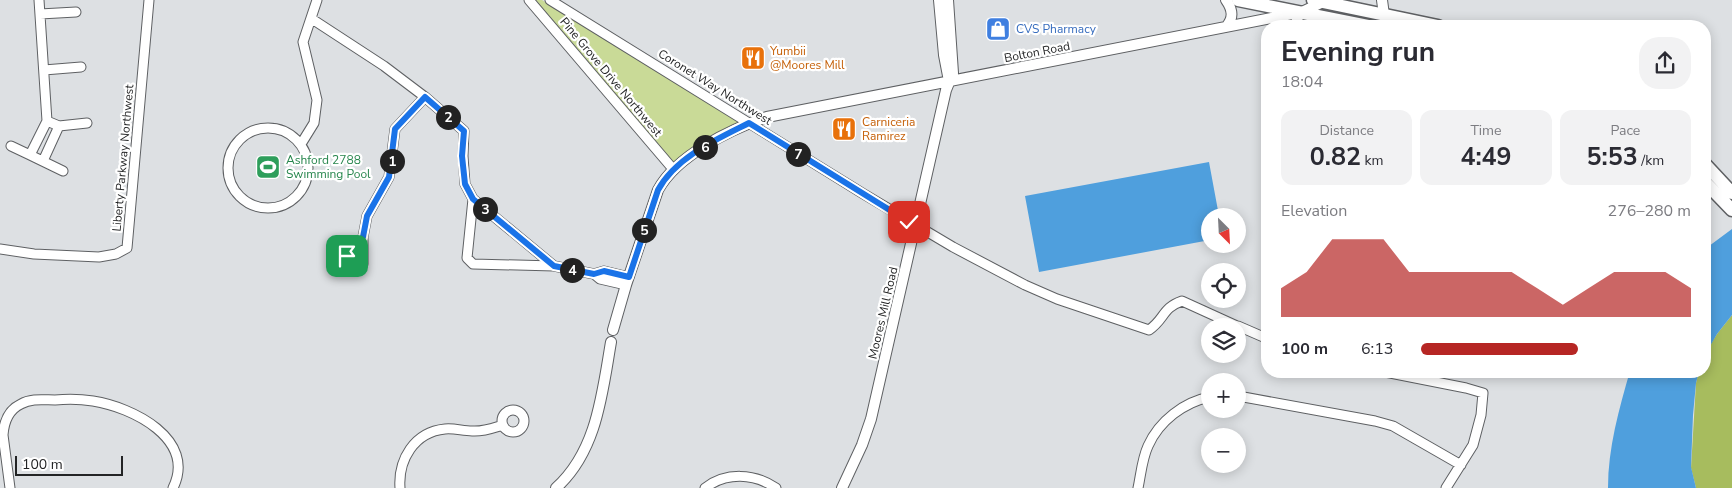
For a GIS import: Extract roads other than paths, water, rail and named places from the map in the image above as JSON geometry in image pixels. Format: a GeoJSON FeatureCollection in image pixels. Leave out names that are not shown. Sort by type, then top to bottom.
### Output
{"type":"FeatureCollection","features":[{"type":"Feature","properties":{"kind":"main road"},"geometry":{"type":"LineString","coordinates":[[1238,0],[1340,20]]}},
{"type":"Feature","properties":{"kind":"main road"},"geometry":{"type":"LineString","coordinates":[[1321,1],[1409,20]]}},
{"type":"Feature","properties":{"kind":"main road"},"geometry":{"type":"LineString","coordinates":[[1711,172],[1726,193],[1732,210]]}},
{"type":"Feature","properties":{"kind":"main road"},"geometry":{"type":"LineString","coordinates":[[1711,185],[1726,193]]}},
{"type":"Feature","properties":{"kind":"street"},"geometry":{"type":"LineString","coordinates":[[30,155],[47,121],[39,0]]}},
{"type":"Feature","properties":{"kind":"street","name":"Liberty Parkway Northwest"},"geometry":{"type":"LineString","coordinates":[[0,249],[34,254],[99,257],[116,254],[127,248],[149,0]]}},
{"type":"Feature","properties":{"kind":"street"},"geometry":{"type":"LineString","coordinates":[[301,144],[314,123],[317,100],[303,42],[317,0]]}},
{"type":"Feature","properties":{"kind":"street","name":"Pine Grove Drive Northwest"},"geometry":{"type":"LineString","coordinates":[[529,0],[673,169]]}},
{"type":"Feature","properties":{"kind":"street","name":"Coronet Way Northwest"},"geometry":{"type":"LineString","coordinates":[[550,0],[916,226],[1025,285],[1057,299],[1149,330],[1157,324],[1172,304],[1182,300],[1220,318]]}},
{"type":"Feature","properties":{"kind":"street","name":"Moores Mill Road"},"geometry":{"type":"LineString","coordinates":[[939,0],[944,56],[949,81]]}},
{"type":"Feature","properties":{"kind":"street","name":"Moores Mill Road"},"geometry":{"type":"LineString","coordinates":[[842,488],[865,436],[883,371],[949,81],[953,73],[948,0]]}},
{"type":"Feature","properties":{"kind":"street"},"geometry":{"type":"LineString","coordinates":[[1226,0],[1231,7],[1232,17],[1226,27]]}},
{"type":"Feature","properties":{"kind":"street"},"geometry":{"type":"LineString","coordinates":[[1382,0],[1384,15]]}},
{"type":"Feature","properties":{"kind":"street","name":"Bolton Road"},"geometry":{"type":"LineString","coordinates":[[1261,20],[1302,12],[1321,1]]}},
{"type":"Feature","properties":{"kind":"street"},"geometry":{"type":"LineString","coordinates":[[40,14],[76,12]]}},
{"type":"Feature","properties":{"kind":"street"},"geometry":{"type":"LineString","coordinates":[[1297,20],[1302,12]]}},
{"type":"Feature","properties":{"kind":"street"},"geometry":{"type":"LineString","coordinates":[[312,19],[384,66],[425,97],[464,131],[462,156],[465,184],[473,199],[554,266]]}},
{"type":"Feature","properties":{"kind":"street","name":"Bolton Road"},"geometry":{"type":"LineString","coordinates":[[613,330],[627,281],[658,190],[664,178],[673,169],[707,145],[749,123],[768,117],[1261,20]]}},
{"type":"Feature","properties":{"kind":"street"},"geometry":{"type":"LineString","coordinates":[[44,70],[82,67]]}},
{"type":"Feature","properties":{"kind":"street"},"geometry":{"type":"LineString","coordinates":[[363,237],[367,216],[389,177],[395,129],[425,97]]}},
{"type":"Feature","properties":{"kind":"street"},"geometry":{"type":"LineString","coordinates":[[47,121],[59,126],[87,123]]}},
{"type":"Feature","properties":{"kind":"street"},"geometry":{"type":"LineString","coordinates":[[43,160],[59,126]]}},
{"type":"Feature","properties":{"kind":"street"},"geometry":{"type":"LineString","coordinates":[[259,128],[275,128],[289,133],[301,144],[308,158],[308,175],[302,190],[291,202],[276,208],[260,208],[245,201],[234,190],[228,176],[228,160],[234,146],[245,135],[259,128]]}},
{"type":"Feature","properties":{"kind":"street"},"geometry":{"type":"LineString","coordinates":[[11,146],[63,171]]}},
{"type":"Feature","properties":{"kind":"street"},"geometry":{"type":"LineString","coordinates":[[473,199],[467,258],[473,264],[554,266],[594,274],[600,279],[627,281]]}},
{"type":"Feature","properties":{"kind":"street","name":"Coronet Way Northwest"},"geometry":{"type":"LineString","coordinates":[[1246,330],[1261,336]]}},
{"type":"Feature","properties":{"kind":"street"},"geometry":{"type":"LineString","coordinates":[[556,488],[566,479],[581,458],[588,444],[601,397],[611,342]]}},
{"type":"Feature","properties":{"kind":"street"},"geometry":{"type":"LineString","coordinates":[[1415,378],[1483,393],[1482,415],[1474,445],[1446,488]]}},
{"type":"Feature","properties":{"kind":"street"},"geometry":{"type":"LineString","coordinates":[[1246,397],[1393,426],[1461,465]]}},
{"type":"Feature","properties":{"kind":"street"},"geometry":{"type":"LineString","coordinates":[[10,488],[3,435],[8,415],[22,403],[33,400],[76,399],[114,406],[130,412],[165,435],[176,453],[178,464],[178,473],[173,488]]}},
{"type":"Feature","properties":{"kind":"street"},"geometry":{"type":"LineString","coordinates":[[1138,488],[1143,458],[1147,447],[1161,426],[1174,413],[1188,404],[1201,400]]}},
{"type":"Feature","properties":{"kind":"street"},"geometry":{"type":"LineString","coordinates":[[400,488],[403,462],[410,448],[422,437],[443,429],[479,431],[503,425]]}},
{"type":"Feature","properties":{"kind":"street"},"geometry":{"type":"LineString","coordinates":[[704,488],[723,478],[743,476],[765,481],[776,488]]}},
{"type":"Feature","properties":{"kind":"water"},"geometry":{"type":"Polygon","coordinates":[[[1209,162],[1218,208],[1201,208],[1201,242],[1039,272],[1025,196],[1209,162]]]}},
{"type":"Feature","properties":{"kind":"water"},"geometry":{"type":"Polygon","coordinates":[[[1732,229],[1732,315],[1711,344],[1711,245],[1732,229]]]}},
{"type":"Feature","properties":{"kind":"water"},"geometry":{"type":"Polygon","coordinates":[[[1628,378],[1697,378],[1693,415],[1691,467],[1696,488],[1608,488],[1612,443],[1628,378]]]}},
{"type":"Feature","properties":{"kind":"place","name":"CVS Pharmacy"},"geometry":{"type":"Point","coordinates":[998,29]}},
{"type":"Feature","properties":{"kind":"place","name":"Yumbii @Moores Mill"},"geometry":{"type":"Point","coordinates":[753,58]}},
{"type":"Feature","properties":{"kind":"place","name":"Carniceria Ramirez"},"geometry":{"type":"Point","coordinates":[844,129]}},
{"type":"Feature","properties":{"kind":"place","name":"Ashford 2788 Swimming Pool"},"geometry":{"type":"Point","coordinates":[268,167]}}]}
